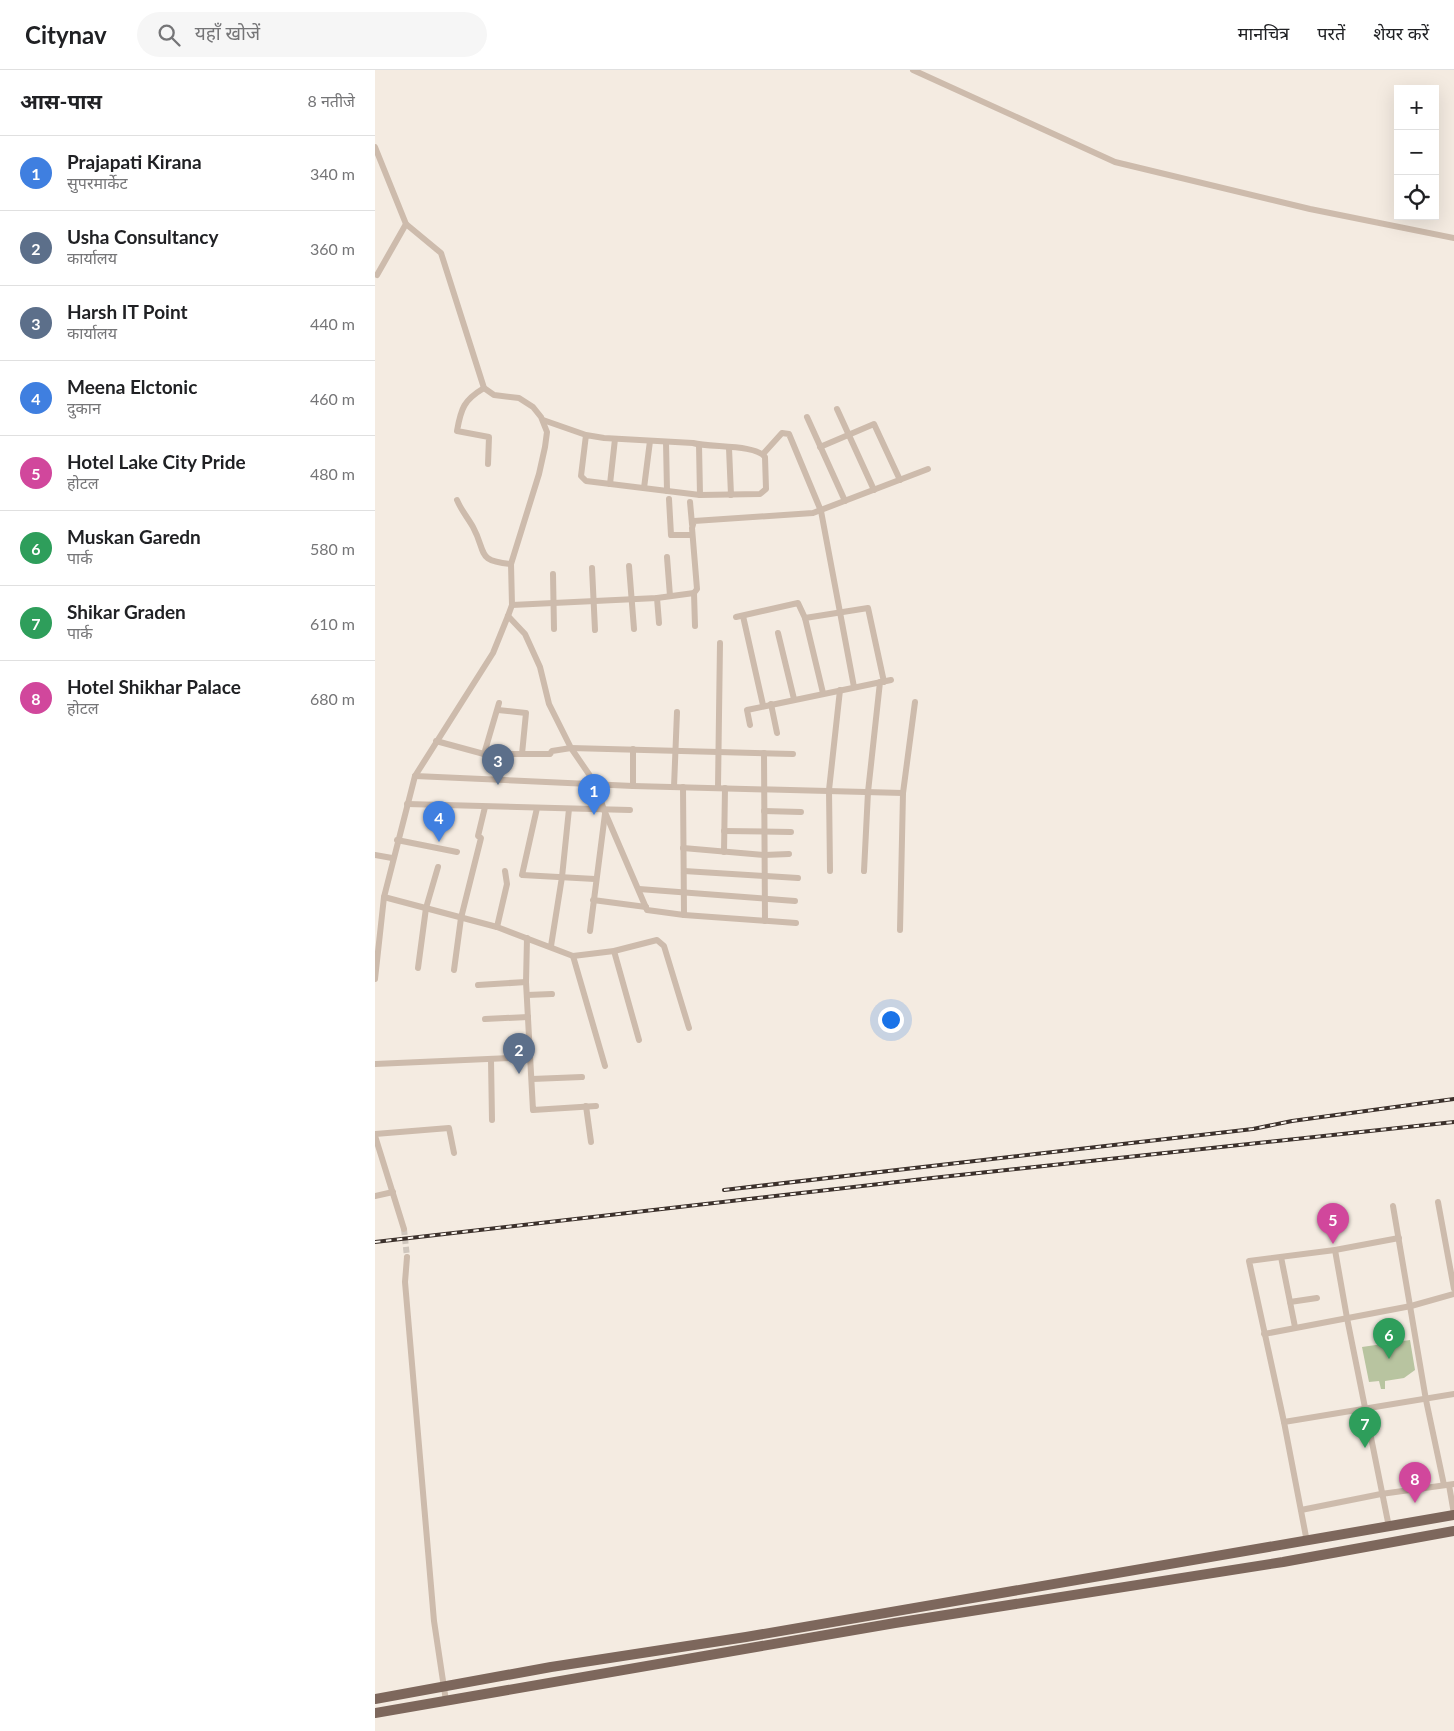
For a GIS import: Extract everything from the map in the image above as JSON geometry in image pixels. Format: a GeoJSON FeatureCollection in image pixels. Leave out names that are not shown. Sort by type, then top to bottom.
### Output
{"type":"FeatureCollection","features":[{"type":"Feature","properties":{"kind":"main road"},"geometry":{"type":"LineString","coordinates":[[375,1699],[444,1688],[551,1667],[886,1614],[1454,1515]]}},
{"type":"Feature","properties":{"kind":"main road"},"geometry":{"type":"LineString","coordinates":[[375,1713],[887,1624],[1283,1562],[1454,1531]]}},
{"type":"Feature","properties":{"kind":"main road"},"geometry":{"type":"LineString","coordinates":[[886,1614],[887,1624]]}},
{"type":"Feature","properties":{"kind":"street"},"geometry":{"type":"LineString","coordinates":[[913,70],[1115,162],[1310,209],[1454,238]]}},
{"type":"Feature","properties":{"kind":"street"},"geometry":{"type":"LineString","coordinates":[[375,148],[406,224],[441,252],[485,388],[495,395],[519,398],[533,407],[543,420],[547,432],[539,474],[511,564],[512,605],[508,616],[493,653],[415,776],[392,858],[384,897],[375,979]]}},
{"type":"Feature","properties":{"kind":"street"},"geometry":{"type":"LineString","coordinates":[[377,275],[406,224]]}},
{"type":"Feature","properties":{"kind":"street"},"geometry":{"type":"LineString","coordinates":[[485,388],[468,397],[459,416],[457,431],[489,437],[488,464]]}},
{"type":"Feature","properties":{"kind":"street"},"geometry":{"type":"LineString","coordinates":[[837,409],[874,490]]}},
{"type":"Feature","properties":{"kind":"street"},"geometry":{"type":"LineString","coordinates":[[807,417],[845,501]]}},
{"type":"Feature","properties":{"kind":"street"},"geometry":{"type":"LineString","coordinates":[[543,420],[586,435],[748,449],[763,454]]}},
{"type":"Feature","properties":{"kind":"street"},"geometry":{"type":"LineString","coordinates":[[821,447],[871,424],[876,425],[900,480]]}},
{"type":"Feature","properties":{"kind":"street"},"geometry":{"type":"LineString","coordinates":[[586,435],[581,476],[586,481],[701,495],[731,495],[761,494],[766,489],[763,454],[781,433],[789,434],[821,511],[854,687]]}},
{"type":"Feature","properties":{"kind":"street"},"geometry":{"type":"LineString","coordinates":[[610,484],[615,439]]}},
{"type":"Feature","properties":{"kind":"street"},"geometry":{"type":"LineString","coordinates":[[644,488],[650,441]]}},
{"type":"Feature","properties":{"kind":"street"},"geometry":{"type":"LineString","coordinates":[[666,442],[667,491]]}},
{"type":"Feature","properties":{"kind":"street"},"geometry":{"type":"LineString","coordinates":[[699,445],[701,495]]}},
{"type":"Feature","properties":{"kind":"street"},"geometry":{"type":"LineString","coordinates":[[729,448],[731,495]]}},
{"type":"Feature","properties":{"kind":"street"},"geometry":{"type":"LineString","coordinates":[[692,524],[700,520],[821,511],[928,469]]}},
{"type":"Feature","properties":{"kind":"street"},"geometry":{"type":"LineString","coordinates":[[669,499],[671,536],[692,536]]}},
{"type":"Feature","properties":{"kind":"street"},"geometry":{"type":"LineString","coordinates":[[457,500],[473,527],[481,552],[486,558],[494,562],[511,564]]}},
{"type":"Feature","properties":{"kind":"street"},"geometry":{"type":"LineString","coordinates":[[690,502],[697,589],[694,593],[695,626]]}},
{"type":"Feature","properties":{"kind":"street"},"geometry":{"type":"LineString","coordinates":[[667,557],[670,596]]}},
{"type":"Feature","properties":{"kind":"street"},"geometry":{"type":"LineString","coordinates":[[629,566],[634,629]]}},
{"type":"Feature","properties":{"kind":"street"},"geometry":{"type":"LineString","coordinates":[[592,568],[595,630]]}},
{"type":"Feature","properties":{"kind":"street"},"geometry":{"type":"LineString","coordinates":[[553,574],[554,629]]}},
{"type":"Feature","properties":{"kind":"street"},"geometry":{"type":"LineString","coordinates":[[512,605],[632,600],[694,593]]}},
{"type":"Feature","properties":{"kind":"street"},"geometry":{"type":"LineString","coordinates":[[657,598],[659,623]]}},
{"type":"Feature","properties":{"kind":"street"},"geometry":{"type":"LineString","coordinates":[[763,706],[739,616],[794,602],[801,607],[805,618],[823,693]]}},
{"type":"Feature","properties":{"kind":"street"},"geometry":{"type":"LineString","coordinates":[[805,618],[866,607],[870,611],[885,681],[868,792],[865,871]]}},
{"type":"Feature","properties":{"kind":"street"},"geometry":{"type":"LineString","coordinates":[[508,616],[525,634],[540,667],[549,704],[571,748],[595,783],[604,811],[647,910],[685,915],[795,923]]}},
{"type":"Feature","properties":{"kind":"street"},"geometry":{"type":"LineString","coordinates":[[778,633],[794,699]]}},
{"type":"Feature","properties":{"kind":"street"},"geometry":{"type":"LineString","coordinates":[[721,643],[719,752],[725,831],[723,852]]}},
{"type":"Feature","properties":{"kind":"street"},"geometry":{"type":"LineString","coordinates":[[750,726],[747,710],[885,681]]}},
{"type":"Feature","properties":{"kind":"street"},"geometry":{"type":"LineString","coordinates":[[830,871],[829,790],[839,690]]}},
{"type":"Feature","properties":{"kind":"street"},"geometry":{"type":"LineString","coordinates":[[900,930],[903,793],[915,702]]}},
{"type":"Feature","properties":{"kind":"street"},"geometry":{"type":"LineString","coordinates":[[771,704],[777,733]]}},
{"type":"Feature","properties":{"kind":"street"},"geometry":{"type":"LineString","coordinates":[[485,754],[499,707],[525,713],[522,754]]}},
{"type":"Feature","properties":{"kind":"street"},"geometry":{"type":"LineString","coordinates":[[674,787],[677,712]]}},
{"type":"Feature","properties":{"kind":"street"},"geometry":{"type":"LineString","coordinates":[[436,741],[485,754],[550,754],[552,751],[571,748],[793,754]]}},
{"type":"Feature","properties":{"kind":"street"},"geometry":{"type":"LineString","coordinates":[[633,749],[633,786]]}},
{"type":"Feature","properties":{"kind":"street"},"geometry":{"type":"LineString","coordinates":[[764,754],[765,921]]}},
{"type":"Feature","properties":{"kind":"street"},"geometry":{"type":"LineString","coordinates":[[415,776],[633,786],[903,793]]}},
{"type":"Feature","properties":{"kind":"street"},"geometry":{"type":"LineString","coordinates":[[683,787],[685,915]]}},
{"type":"Feature","properties":{"kind":"street"},"geometry":{"type":"LineString","coordinates":[[407,804],[604,811],[630,810]]}},
{"type":"Feature","properties":{"kind":"street"},"geometry":{"type":"LineString","coordinates":[[455,970],[461,918],[481,838],[478,836],[480,823],[484,820],[485,806]]}},
{"type":"Feature","properties":{"kind":"street"},"geometry":{"type":"LineString","coordinates":[[537,808],[523,875],[595,879]]}},
{"type":"Feature","properties":{"kind":"street"},"geometry":{"type":"LineString","coordinates":[[551,946],[562,877],[569,809]]}},
{"type":"Feature","properties":{"kind":"street"},"geometry":{"type":"LineString","coordinates":[[589,931],[604,811]]}},
{"type":"Feature","properties":{"kind":"street"},"geometry":{"type":"LineString","coordinates":[[764,811],[801,812]]}},
{"type":"Feature","properties":{"kind":"street"},"geometry":{"type":"LineString","coordinates":[[725,831],[791,832]]}},
{"type":"Feature","properties":{"kind":"street"},"geometry":{"type":"LineString","coordinates":[[397,840],[457,852]]}},
{"type":"Feature","properties":{"kind":"street"},"geometry":{"type":"LineString","coordinates":[[683,848],[764,855],[789,854]]}},
{"type":"Feature","properties":{"kind":"street"},"geometry":{"type":"LineString","coordinates":[[375,855],[392,858]]}},
{"type":"Feature","properties":{"kind":"street"},"geometry":{"type":"LineString","coordinates":[[418,968],[426,908],[438,867]]}},
{"type":"Feature","properties":{"kind":"street"},"geometry":{"type":"LineString","coordinates":[[497,927],[507,884],[505,871]]}},
{"type":"Feature","properties":{"kind":"street"},"geometry":{"type":"LineString","coordinates":[[684,871],[798,878]]}},
{"type":"Feature","properties":{"kind":"street"},"geometry":{"type":"LineString","coordinates":[[639,889],[795,901]]}},
{"type":"Feature","properties":{"kind":"street"},"geometry":{"type":"LineString","coordinates":[[384,897],[497,927],[573,956],[613,950],[657,940],[661,942],[689,1028]]}},
{"type":"Feature","properties":{"kind":"street"},"geometry":{"type":"LineString","coordinates":[[593,900],[646,907]]}},
{"type":"Feature","properties":{"kind":"street"},"geometry":{"type":"LineString","coordinates":[[527,938],[526,982],[533,1110],[596,1106]]}},
{"type":"Feature","properties":{"kind":"street"},"geometry":{"type":"LineString","coordinates":[[613,950],[639,1040]]}},
{"type":"Feature","properties":{"kind":"street"},"geometry":{"type":"LineString","coordinates":[[573,956],[605,1066]]}},
{"type":"Feature","properties":{"kind":"street"},"geometry":{"type":"LineString","coordinates":[[478,985],[526,982]]}},
{"type":"Feature","properties":{"kind":"street"},"geometry":{"type":"LineString","coordinates":[[527,995],[552,994]]}},
{"type":"Feature","properties":{"kind":"street"},"geometry":{"type":"LineString","coordinates":[[485,1019],[528,1018]]}},
{"type":"Feature","properties":{"kind":"street"},"geometry":{"type":"LineString","coordinates":[[375,1064],[530,1058]]}},
{"type":"Feature","properties":{"kind":"street"},"geometry":{"type":"LineString","coordinates":[[491,1060],[492,1120]]}},
{"type":"Feature","properties":{"kind":"street"},"geometry":{"type":"LineString","coordinates":[[531,1079],[582,1077]]}},
{"type":"Feature","properties":{"kind":"street"},"geometry":{"type":"LineString","coordinates":[[586,1106],[591,1142]]}},
{"type":"Feature","properties":{"kind":"street"},"geometry":{"type":"LineString","coordinates":[[404,1229],[393,1192],[378,1161],[375,1135],[449,1128],[455,1153]]}},
{"type":"Feature","properties":{"kind":"street"},"geometry":{"type":"LineString","coordinates":[[375,1196],[393,1192]]}},
{"type":"Feature","properties":{"kind":"street"},"geometry":{"type":"LineString","coordinates":[[1438,1202],[1454,1289]]}},
{"type":"Feature","properties":{"kind":"street"},"geometry":{"type":"LineString","coordinates":[[1393,1206],[1426,1400],[1449,1485],[1454,1515]]}},
{"type":"Feature","properties":{"kind":"street"},"geometry":{"type":"LineString","coordinates":[[1307,1542],[1284,1422],[1249,1262],[1335,1250],[1399,1238]]}},
{"type":"Feature","properties":{"kind":"street"},"geometry":{"type":"LineString","coordinates":[[1335,1250],[1364,1408],[1389,1527]]}},
{"type":"Feature","properties":{"kind":"street"},"geometry":{"type":"LineString","coordinates":[[407,1257],[405,1282],[434,1621],[446,1701]]}},
{"type":"Feature","properties":{"kind":"street"},"geometry":{"type":"LineString","coordinates":[[1281,1257],[1295,1327]]}},
{"type":"Feature","properties":{"kind":"street"},"geometry":{"type":"LineString","coordinates":[[1264,1334],[1411,1306],[1454,1294]]}},
{"type":"Feature","properties":{"kind":"street"},"geometry":{"type":"LineString","coordinates":[[1290,1302],[1317,1298]]}},
{"type":"Feature","properties":{"kind":"street"},"geometry":{"type":"LineString","coordinates":[[1284,1422],[1454,1394]]}},
{"type":"Feature","properties":{"kind":"street"},"geometry":{"type":"LineString","coordinates":[[1301,1510],[1381,1494],[1449,1485]]}},
{"type":"Feature","properties":{"kind":"green space"},"geometry":{"type":"Polygon","coordinates":[[[1410,1340],[1415,1370],[1404,1378],[1385,1381],[1385,1389],[1381,1389],[1379,1381],[1369,1382],[1362,1347],[1410,1340]]]}},
{"type":"Feature","properties":{"kind":"tunnel"},"geometry":{"type":"LineString","coordinates":[[404,1229],[407,1257]]}},
{"type":"Feature","properties":{"kind":"railway"},"geometry":{"type":"LineString","coordinates":[[724,1190],[1253,1129],[1292,1121],[1454,1099]]}},
{"type":"Feature","properties":{"kind":"railway"},"geometry":{"type":"LineString","coordinates":[[375,1242],[932,1178],[1454,1122]]}},
{"type":"Feature","properties":{"kind":"place","name":"Harsh IT Point"},"geometry":{"type":"Point","coordinates":[498,785]}},
{"type":"Feature","properties":{"kind":"place","name":"Prajapati Kirana"},"geometry":{"type":"Point","coordinates":[594,815]}},
{"type":"Feature","properties":{"kind":"place","name":"Meena Elctonic"},"geometry":{"type":"Point","coordinates":[439,842]}},
{"type":"Feature","properties":{"kind":"place","name":"Usha Consultancy"},"geometry":{"type":"Point","coordinates":[519,1074]}},
{"type":"Feature","properties":{"kind":"place","name":"Hotel Lake City Pride"},"geometry":{"type":"Point","coordinates":[1333,1244]}},
{"type":"Feature","properties":{"kind":"place","name":"Muskan Garedn"},"geometry":{"type":"Point","coordinates":[1389,1359]}},
{"type":"Feature","properties":{"kind":"place","name":"Shikar Graden"},"geometry":{"type":"Point","coordinates":[1365,1448]}},
{"type":"Feature","properties":{"kind":"place","name":"Hotel Shikhar Palace"},"geometry":{"type":"Point","coordinates":[1415,1503]}}]}
